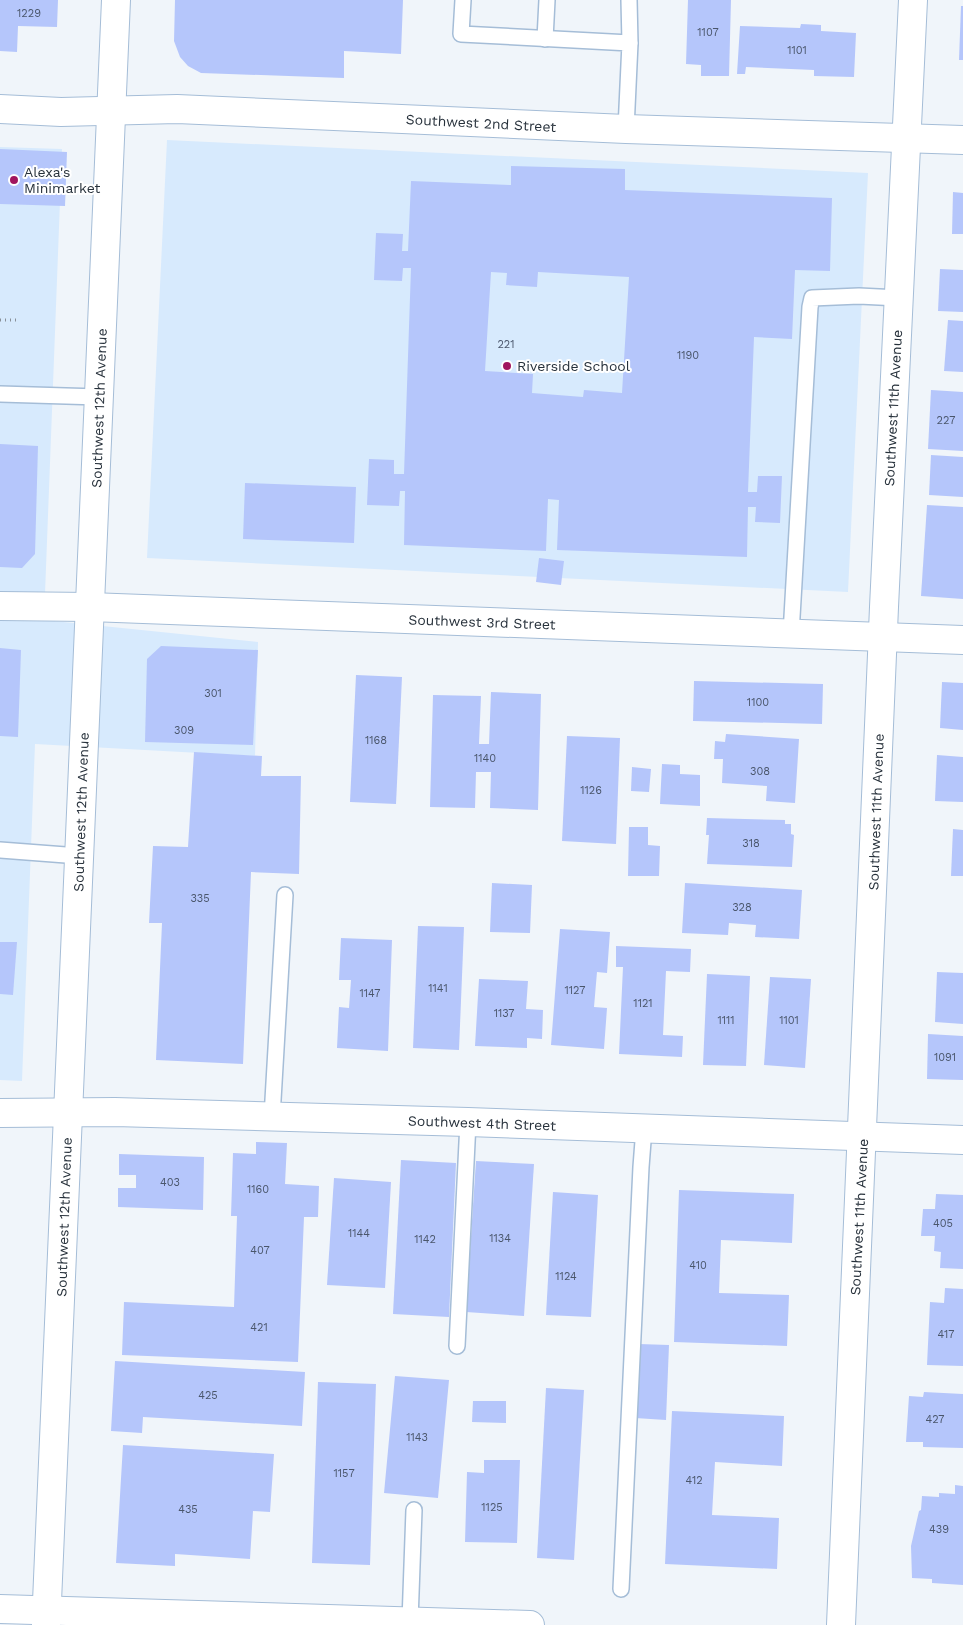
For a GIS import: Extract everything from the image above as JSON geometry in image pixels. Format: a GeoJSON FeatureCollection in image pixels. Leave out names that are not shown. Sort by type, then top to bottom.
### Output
{"type":"FeatureCollection","features":[{"type":"Feature","properties":{"kind":"street","name":"Southwest 12th Avenue"},"geometry":{"type":"LineString","coordinates":[[47,1618],[116,0]]}},
{"type":"Feature","properties":{"kind":"street","name":"Southwest 11th Avenue"},"geometry":{"type":"LineString","coordinates":[[841,1625],[883,636],[913,0]]}},
{"type":"Feature","properties":{"kind":"street","name":"Southwest 2nd Street"},"geometry":{"type":"LineString","coordinates":[[0,109],[60,112],[177,109],[626,129],[963,140]]}},
{"type":"Feature","properties":{"kind":"street","name":"Southwest 3rd Street"},"geometry":{"type":"LineString","coordinates":[[0,606],[963,640]]}},
{"type":"Feature","properties":{"kind":"street","name":"Southwest 4th Street"},"geometry":{"type":"LineString","coordinates":[[0,1113],[115,1112],[468,1122],[963,1140]]}},
{"type":"Feature","properties":{"kind":"street"},"geometry":{"type":"LineString","coordinates":[[0,1609],[47,1618],[410,1621],[530,1625]]}},
{"type":"Feature","properties":{"kind":"lane"},"geometry":{"type":"LineString","coordinates":[[463,0],[461,34],[630,43]]}},
{"type":"Feature","properties":{"kind":"lane"},"geometry":{"type":"LineString","coordinates":[[545,39],[547,0]]}},
{"type":"Feature","properties":{"kind":"lane"},"geometry":{"type":"LineString","coordinates":[[626,129],[630,43],[629,0]]}},
{"type":"Feature","properties":{"kind":"lane"},"geometry":{"type":"LineString","coordinates":[[791,634],[812,298],[846,296],[898,298]]}},
{"type":"Feature","properties":{"kind":"lane"},"geometry":{"type":"LineString","coordinates":[[0,394],[99,397]]}},
{"type":"Feature","properties":{"kind":"lane"},"geometry":{"type":"LineString","coordinates":[[0,850],[79,856]]}},
{"type":"Feature","properties":{"kind":"lane"},"geometry":{"type":"LineString","coordinates":[[272,1117],[285,895]]}},
{"type":"Feature","properties":{"kind":"lane"},"geometry":{"type":"LineString","coordinates":[[457,1346],[468,1122]]}},
{"type":"Feature","properties":{"kind":"lane"},"geometry":{"type":"LineString","coordinates":[[621,1589],[644,1128]]}},
{"type":"Feature","properties":{"kind":"lane"},"geometry":{"type":"LineString","coordinates":[[410,1621],[414,1510]]}},
{"type":"Feature","properties":{"kind":"path"},"geometry":{"type":"LineString","coordinates":[[0,320],[17,320]]}},
{"type":"Feature","properties":{"kind":"shaded area","name":"Riverside School"},"geometry":{"type":"Polygon","coordinates":[[[167,140],[868,173],[848,592],[147,558],[167,140]]]}},
{"type":"Feature","properties":{"kind":"shaded area"},"geometry":{"type":"Polygon","coordinates":[[[0,147],[62,149],[44,620],[258,642],[255,756],[35,744],[22,1081],[0,1080],[0,147]]]}},
{"type":"Feature","properties":{"kind":"building"},"geometry":{"type":"Polygon","coordinates":[[[0,0],[58,0],[57,27],[18,26],[17,52],[0,51],[0,0]]]}},
{"type":"Feature","properties":{"kind":"building"},"geometry":{"type":"Polygon","coordinates":[[[175,0],[403,0],[401,54],[344,51],[344,78],[201,73],[188,66],[180,57],[174,41],[175,0]]]}},
{"type":"Feature","properties":{"kind":"building"},"geometry":{"type":"Polygon","coordinates":[[[688,0],[731,0],[729,76],[701,76],[701,65],[686,64],[688,0]]]}},
{"type":"Feature","properties":{"kind":"building"},"geometry":{"type":"Polygon","coordinates":[[[961,6],[963,6],[963,60],[959,60],[961,6]]]}},
{"type":"Feature","properties":{"kind":"building"},"geometry":{"type":"Polygon","coordinates":[[[801,24],[821,25],[821,31],[856,33],[854,77],[814,76],[814,70],[746,67],[745,74],[737,74],[740,26],[800,28],[801,24]]]}},
{"type":"Feature","properties":{"kind":"building"},"geometry":{"type":"Polygon","coordinates":[[[0,149],[67,152],[65,206],[0,204],[0,149]]]}},
{"type":"Feature","properties":{"kind":"building"},"geometry":{"type":"Polygon","coordinates":[[[511,166],[625,169],[625,190],[832,198],[830,271],[795,270],[792,339],[754,337],[748,492],[757,492],[758,476],[782,476],[780,523],[755,522],[756,507],[748,507],[747,557],[557,550],[559,500],[548,499],[546,551],[404,545],[405,491],[400,491],[399,506],[367,505],[369,459],[394,460],[394,474],[404,474],[411,268],[403,268],[402,281],[374,280],[376,233],[403,234],[402,251],[408,251],[411,181],[511,185],[511,166]],[[491,272],[485,371],[533,374],[532,393],[583,397],[584,390],[622,393],[629,277],[538,272],[537,287],[506,285],[507,273],[491,272]]]}},
{"type":"Feature","properties":{"kind":"building"},"geometry":{"type":"Polygon","coordinates":[[[953,192],[963,193],[963,234],[952,234],[953,192]]]}},
{"type":"Feature","properties":{"kind":"building"},"geometry":{"type":"Polygon","coordinates":[[[940,269],[963,270],[963,312],[938,311],[940,269]]]}},
{"type":"Feature","properties":{"kind":"building"},"geometry":{"type":"Polygon","coordinates":[[[948,320],[963,321],[963,372],[944,371],[948,320]]]}},
{"type":"Feature","properties":{"kind":"building"},"geometry":{"type":"Polygon","coordinates":[[[931,390],[963,392],[963,451],[928,449],[931,390]]]}},
{"type":"Feature","properties":{"kind":"building"},"geometry":{"type":"Polygon","coordinates":[[[0,444],[38,446],[35,554],[22,568],[0,567],[0,444]]]}},
{"type":"Feature","properties":{"kind":"building"},"geometry":{"type":"Polygon","coordinates":[[[931,455],[963,457],[963,497],[929,495],[931,455]]]}},
{"type":"Feature","properties":{"kind":"building"},"geometry":{"type":"Polygon","coordinates":[[[245,483],[356,487],[354,543],[243,539],[245,483]]]}},
{"type":"Feature","properties":{"kind":"building"},"geometry":{"type":"Polygon","coordinates":[[[927,505],[963,507],[963,599],[921,596],[927,505]]]}},
{"type":"Feature","properties":{"kind":"building"},"geometry":{"type":"Polygon","coordinates":[[[539,558],[564,561],[561,585],[536,582],[539,558]]]}},
{"type":"Feature","properties":{"kind":"building"},"geometry":{"type":"Polygon","coordinates":[[[161,646],[258,650],[253,745],[145,742],[147,659],[161,646]]]}},
{"type":"Feature","properties":{"kind":"building"},"geometry":{"type":"Polygon","coordinates":[[[0,648],[21,650],[18,737],[0,736],[0,648]]]}},
{"type":"Feature","properties":{"kind":"building"},"geometry":{"type":"Polygon","coordinates":[[[356,675],[402,677],[396,804],[350,802],[356,675]]]}},
{"type":"Feature","properties":{"kind":"building"},"geometry":{"type":"Polygon","coordinates":[[[694,681],[823,684],[822,724],[693,721],[694,681]]]}},
{"type":"Feature","properties":{"kind":"building"},"geometry":{"type":"Polygon","coordinates":[[[942,682],[963,683],[963,730],[940,728],[942,682]]]}},
{"type":"Feature","properties":{"kind":"building"},"geometry":{"type":"Polygon","coordinates":[[[491,692],[541,694],[538,810],[490,808],[491,772],[476,772],[475,808],[430,807],[433,695],[481,696],[479,744],[489,744],[491,692]]]}},
{"type":"Feature","properties":{"kind":"building"},"geometry":{"type":"Polygon","coordinates":[[[726,734],[799,739],[795,803],[766,801],[767,786],[722,783],[723,759],[714,759],[715,741],[725,742],[726,734]]]}},
{"type":"Feature","properties":{"kind":"building"},"geometry":{"type":"Polygon","coordinates":[[[567,736],[620,738],[616,844],[562,841],[567,736]]]}},
{"type":"Feature","properties":{"kind":"building"},"geometry":{"type":"Polygon","coordinates":[[[194,752],[262,756],[261,776],[301,776],[299,874],[251,872],[243,1064],[156,1060],[162,923],[149,923],[153,846],[188,847],[194,752]]]}},
{"type":"Feature","properties":{"kind":"building"},"geometry":{"type":"Polygon","coordinates":[[[937,755],[963,757],[963,802],[935,801],[937,755]]]}},
{"type":"Feature","properties":{"kind":"building"},"geometry":{"type":"Polygon","coordinates":[[[662,764],[680,765],[680,774],[700,775],[700,806],[660,804],[662,764]]]}},
{"type":"Feature","properties":{"kind":"building"},"geometry":{"type":"Polygon","coordinates":[[[632,767],[651,769],[649,792],[631,791],[632,767]]]}},
{"type":"Feature","properties":{"kind":"building"},"geometry":{"type":"Polygon","coordinates":[[[707,818],[785,820],[785,824],[791,824],[791,834],[794,835],[792,867],[707,864],[709,835],[706,835],[707,818]]]}},
{"type":"Feature","properties":{"kind":"building"},"geometry":{"type":"Polygon","coordinates":[[[629,827],[648,827],[648,845],[660,846],[659,876],[628,876],[629,827]]]}},
{"type":"Feature","properties":{"kind":"building"},"geometry":{"type":"Polygon","coordinates":[[[953,829],[963,830],[963,876],[951,876],[953,829]]]}},
{"type":"Feature","properties":{"kind":"building"},"geometry":{"type":"Polygon","coordinates":[[[492,883],[532,885],[530,933],[490,932],[492,883]]]}},
{"type":"Feature","properties":{"kind":"building"},"geometry":{"type":"Polygon","coordinates":[[[685,883],[802,890],[799,939],[755,937],[756,925],[729,923],[728,935],[682,933],[685,883]]]}},
{"type":"Feature","properties":{"kind":"building"},"geometry":{"type":"Polygon","coordinates":[[[418,926],[464,927],[459,1050],[413,1048],[418,926]]]}},
{"type":"Feature","properties":{"kind":"building"},"geometry":{"type":"Polygon","coordinates":[[[560,929],[610,932],[607,973],[597,972],[594,1007],[607,1008],[604,1049],[551,1045],[560,929]]]}},
{"type":"Feature","properties":{"kind":"building"},"geometry":{"type":"Polygon","coordinates":[[[341,938],[392,940],[388,1051],[337,1048],[339,1007],[349,1008],[351,980],[339,980],[341,938]]]}},
{"type":"Feature","properties":{"kind":"building"},"geometry":{"type":"Polygon","coordinates":[[[0,942],[17,942],[13,995],[0,994],[0,942]]]}},
{"type":"Feature","properties":{"kind":"building"},"geometry":{"type":"Polygon","coordinates":[[[616,946],[691,949],[690,972],[666,971],[663,1035],[683,1036],[682,1057],[619,1054],[623,967],[616,967],[616,946]]]}},
{"type":"Feature","properties":{"kind":"building"},"geometry":{"type":"Polygon","coordinates":[[[937,972],[963,973],[963,1024],[935,1022],[937,972]]]}},
{"type":"Feature","properties":{"kind":"building"},"geometry":{"type":"Polygon","coordinates":[[[707,974],[750,976],[746,1066],[703,1065],[707,974]]]}},
{"type":"Feature","properties":{"kind":"building"},"geometry":{"type":"Polygon","coordinates":[[[770,977],[811,979],[805,1068],[764,1065],[770,977]]]}},
{"type":"Feature","properties":{"kind":"building"},"geometry":{"type":"Polygon","coordinates":[[[479,979],[528,981],[526,1009],[543,1010],[542,1039],[527,1038],[527,1048],[475,1046],[479,979]]]}},
{"type":"Feature","properties":{"kind":"building"},"geometry":{"type":"Polygon","coordinates":[[[928,1034],[963,1036],[963,1080],[927,1079],[928,1034]]]}},
{"type":"Feature","properties":{"kind":"building"},"geometry":{"type":"Polygon","coordinates":[[[256,1142],[287,1143],[285,1184],[319,1186],[318,1217],[304,1217],[298,1362],[122,1355],[124,1302],[234,1307],[237,1216],[231,1216],[233,1153],[256,1154],[256,1142]]]}},
{"type":"Feature","properties":{"kind":"building"},"geometry":{"type":"Polygon","coordinates":[[[119,1154],[204,1157],[203,1210],[118,1207],[118,1188],[136,1188],[136,1175],[119,1175],[119,1154]]]}},
{"type":"Feature","properties":{"kind":"building"},"geometry":{"type":"Polygon","coordinates":[[[401,1160],[456,1163],[449,1317],[393,1314],[401,1160]]]}},
{"type":"Feature","properties":{"kind":"building"},"geometry":{"type":"Polygon","coordinates":[[[476,1161],[534,1164],[524,1316],[466,1312],[476,1161]]]}},
{"type":"Feature","properties":{"kind":"building"},"geometry":{"type":"Polygon","coordinates":[[[334,1178],[391,1182],[385,1288],[327,1285],[334,1178]]]}},
{"type":"Feature","properties":{"kind":"building"},"geometry":{"type":"Polygon","coordinates":[[[679,1190],[794,1194],[792,1243],[721,1240],[719,1293],[789,1295],[787,1346],[674,1342],[679,1190]]]}},
{"type":"Feature","properties":{"kind":"building"},"geometry":{"type":"Polygon","coordinates":[[[553,1192],[598,1195],[591,1317],[546,1315],[553,1192]]]}},
{"type":"Feature","properties":{"kind":"building"},"geometry":{"type":"Polygon","coordinates":[[[936,1194],[963,1195],[963,1269],[940,1268],[941,1252],[934,1251],[935,1236],[921,1236],[923,1209],[935,1209],[936,1194]]]}},
{"type":"Feature","properties":{"kind":"building"},"geometry":{"type":"Polygon","coordinates":[[[945,1288],[963,1289],[963,1366],[927,1365],[930,1302],[944,1303],[945,1288]]]}},
{"type":"Feature","properties":{"kind":"building"},"geometry":{"type":"Polygon","coordinates":[[[639,1344],[669,1345],[666,1420],[635,1418],[639,1344]]]}},
{"type":"Feature","properties":{"kind":"building"},"geometry":{"type":"Polygon","coordinates":[[[115,1361],[305,1372],[302,1426],[143,1417],[142,1433],[111,1431],[115,1361]]]}},
{"type":"Feature","properties":{"kind":"building"},"geometry":{"type":"Polygon","coordinates":[[[395,1376],[449,1380],[438,1498],[384,1493],[395,1376]]]}},
{"type":"Feature","properties":{"kind":"building"},"geometry":{"type":"Polygon","coordinates":[[[318,1382],[376,1384],[370,1565],[312,1563],[318,1382]]]}},
{"type":"Feature","properties":{"kind":"building"},"geometry":{"type":"Polygon","coordinates":[[[546,1388],[584,1390],[574,1560],[537,1558],[546,1388]]]}},
{"type":"Feature","properties":{"kind":"building"},"geometry":{"type":"Polygon","coordinates":[[[924,1392],[963,1394],[963,1448],[923,1447],[923,1442],[906,1442],[909,1396],[923,1397],[924,1392]]]}},
{"type":"Feature","properties":{"kind":"building"},"geometry":{"type":"Polygon","coordinates":[[[473,1401],[506,1401],[506,1423],[472,1422],[473,1401]]]}},
{"type":"Feature","properties":{"kind":"building"},"geometry":{"type":"Polygon","coordinates":[[[672,1411],[784,1416],[782,1466],[715,1462],[712,1515],[779,1518],[777,1569],[665,1564],[672,1411]]]}},
{"type":"Feature","properties":{"kind":"building"},"geometry":{"type":"Polygon","coordinates":[[[123,1445],[274,1454],[270,1512],[253,1511],[250,1559],[175,1554],[175,1566],[116,1563],[123,1445]]]}},
{"type":"Feature","properties":{"kind":"building"},"geometry":{"type":"Polygon","coordinates":[[[484,1460],[520,1460],[517,1543],[465,1542],[467,1472],[484,1473],[484,1460]]]}},
{"type":"Feature","properties":{"kind":"building"},"geometry":{"type":"Polygon","coordinates":[[[955,1485],[963,1486],[963,1585],[932,1583],[932,1579],[912,1578],[911,1546],[919,1511],[921,1510],[922,1496],[939,1497],[939,1493],[955,1494],[955,1485]]]}},
{"type":"Feature","properties":{"kind":"place","name":"Alexa's Minimarket"},"geometry":{"type":"Point","coordinates":[14,180]}},
{"type":"Feature","properties":{"kind":"place","name":"Riverside School"},"geometry":{"type":"Point","coordinates":[507,366]}}]}
